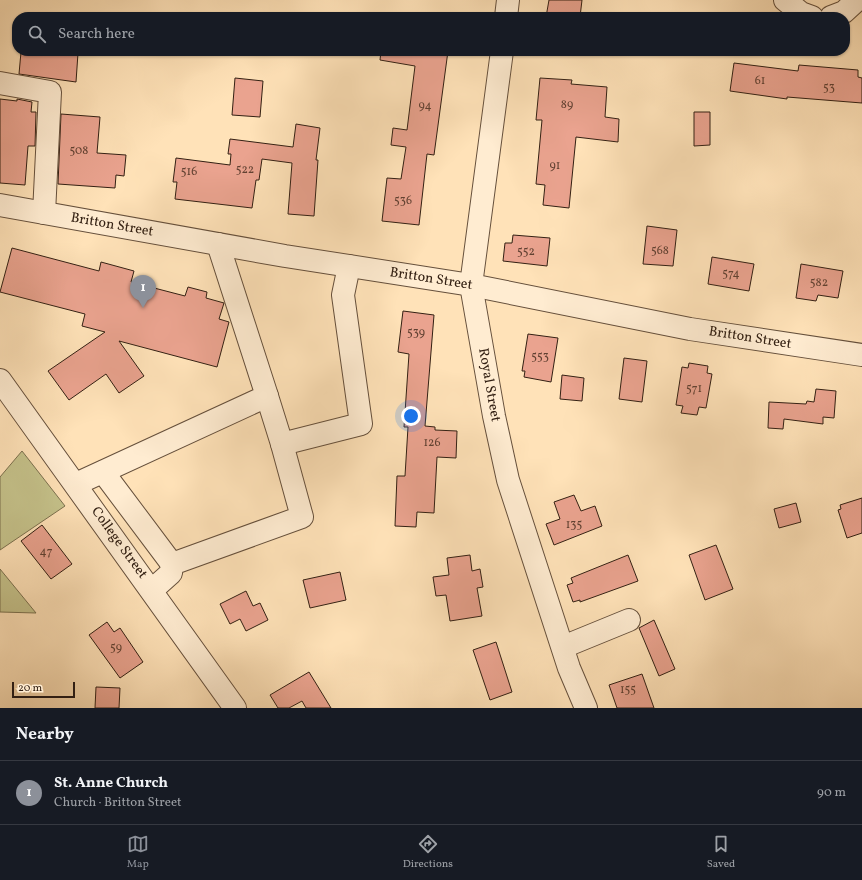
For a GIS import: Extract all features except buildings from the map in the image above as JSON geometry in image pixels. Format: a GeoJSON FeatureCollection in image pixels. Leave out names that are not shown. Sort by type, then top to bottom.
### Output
{"type":"FeatureCollection","features":[{"type":"Feature","properties":{"kind":"street"},"geometry":{"type":"LineString","coordinates":[[507,12],[508,0]]}},
{"type":"Feature","properties":{"kind":"street"},"geometry":{"type":"LineString","coordinates":[[785,0],[799,12]]}},
{"type":"Feature","properties":{"kind":"street"},"geometry":{"type":"LineString","coordinates":[[844,12],[857,0]]}},
{"type":"Feature","properties":{"kind":"street","name":"Royal Street"},"geometry":{"type":"LineString","coordinates":[[501,56],[472,285],[494,416],[508,480],[569,668],[586,708]]}},
{"type":"Feature","properties":{"kind":"street"},"geometry":{"type":"LineString","coordinates":[[0,83],[50,92],[44,213]]}},
{"type":"Feature","properties":{"kind":"street","name":"Britton Street"},"geometry":{"type":"LineString","coordinates":[[0,205],[218,244],[472,285],[690,329],[862,355]]}},
{"type":"Feature","properties":{"kind":"street"},"geometry":{"type":"LineString","coordinates":[[172,564],[302,517],[282,444],[218,244]]}},
{"type":"Feature","properties":{"kind":"street"},"geometry":{"type":"LineString","coordinates":[[282,444],[361,424],[343,296],[349,266]]}},
{"type":"Feature","properties":{"kind":"street","name":"College Street"},"geometry":{"type":"LineString","coordinates":[[0,380],[152,590],[235,708]]}},
{"type":"Feature","properties":{"kind":"street"},"geometry":{"type":"LineString","coordinates":[[76,484],[267,396]]}},
{"type":"Feature","properties":{"kind":"street"},"geometry":{"type":"LineString","coordinates":[[103,472],[172,564],[171,573],[152,590]]}},
{"type":"Feature","properties":{"kind":"street"},"geometry":{"type":"LineString","coordinates":[[563,647],[629,620]]}},
{"type":"Feature","properties":{"kind":"shaded area"},"geometry":{"type":"Polygon","coordinates":[[[22,451],[65,506],[0,550],[0,477],[22,451]]]}},
{"type":"Feature","properties":{"kind":"shaded area"},"geometry":{"type":"Polygon","coordinates":[[[0,569],[36,613],[0,612],[0,569]]]}},
{"type":"Feature","properties":{"kind":"place","name":"St. Anne Church"},"geometry":{"type":"Point","coordinates":[143,308]}}]}
